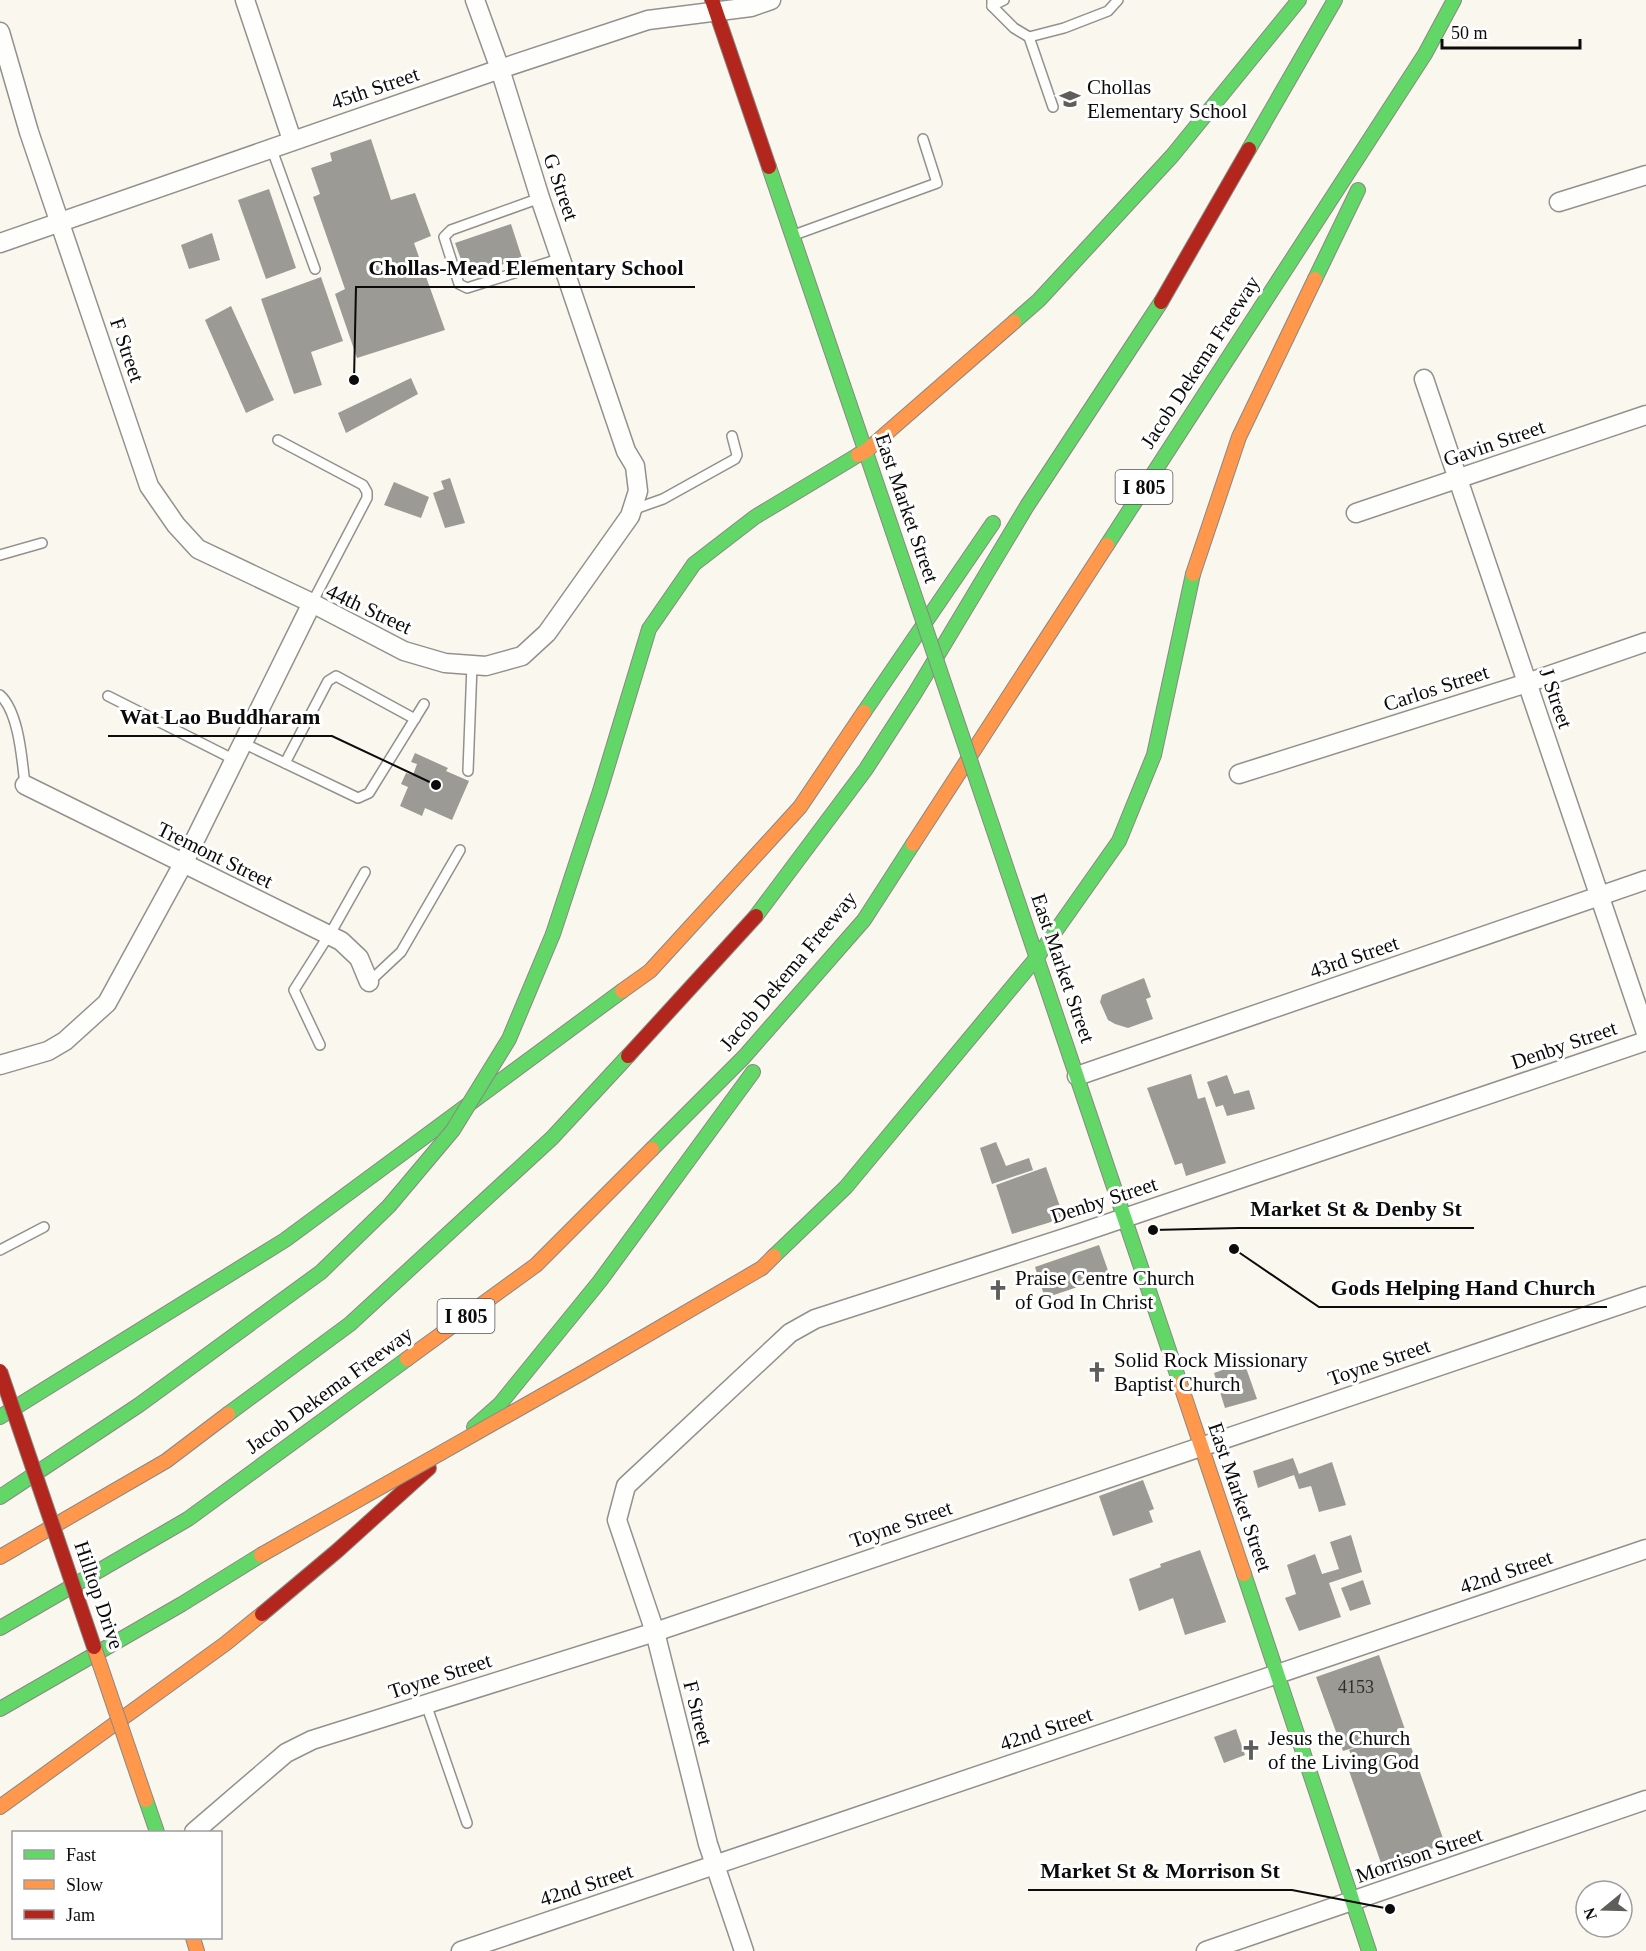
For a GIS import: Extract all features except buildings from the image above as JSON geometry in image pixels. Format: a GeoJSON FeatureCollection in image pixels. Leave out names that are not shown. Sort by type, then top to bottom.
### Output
{"type":"FeatureCollection","features":[{"type":"Feature","properties":{"kind":"main road"},"geometry":{"type":"LineString","coordinates":[[0,1497],[139,1405],[321,1272],[389,1206],[453,1130],[509,1039],[553,934],[600,791],[649,629],[694,564],[755,517],[866,451],[1040,300],[1172,156],[1299,0]]}},
{"type":"Feature","properties":{"kind":"main road","name":"Jacob Dekema Freeway"},"geometry":{"type":"LineString","coordinates":[[0,1557],[166,1461],[350,1324],[552,1138],[752,922],[866,770],[1027,506],[1161,301],[1335,0]]}},
{"type":"Feature","properties":{"kind":"main road","name":"Jacob Dekema Freeway"},"geometry":{"type":"LineString","coordinates":[[0,1628],[188,1519],[536,1265],[744,1057],[864,920],[1425,54],[1454,0]]}},
{"type":"Feature","properties":{"kind":"main road","name":"East Market Street"},"geometry":{"type":"LineString","coordinates":[[713,6],[1038,956],[1369,1951]]}},
{"type":"Feature","properties":{"kind":"main road"},"geometry":{"type":"LineString","coordinates":[[1373,159],[1425,54]]}},
{"type":"Feature","properties":{"kind":"main road"},"geometry":{"type":"LineString","coordinates":[[0,1709],[183,1604],[261,1554],[582,1373],[762,1268],[846,1187],[1038,956],[1119,841],[1154,755],[1194,570],[1239,437],[1363,180]]}},
{"type":"Feature","properties":{"kind":"main road"},"geometry":{"type":"LineString","coordinates":[[1048,449],[1161,301]]}},
{"type":"Feature","properties":{"kind":"main road"},"geometry":{"type":"LineString","coordinates":[[0,1417],[285,1240],[650,971],[800,807],[999,513]]}},
{"type":"Feature","properties":{"kind":"main road"},"geometry":{"type":"LineString","coordinates":[[0,1807],[225,1644],[271,1607],[337,1551],[500,1404],[600,1281],[864,920]]}},
{"type":"Feature","properties":{"kind":"main road","name":"Hilltop Drive"},"geometry":{"type":"LineString","coordinates":[[0,1371],[156,1831]]}},
{"type":"Feature","properties":{"kind":"main road"},"geometry":{"type":"LineString","coordinates":[[0,1801],[55,1766]]}},
{"type":"Feature","properties":{"kind":"street"},"geometry":{"type":"LineString","coordinates":[[245,0],[292,140]]}},
{"type":"Feature","properties":{"kind":"street","name":"G Street"},"geometry":{"type":"LineString","coordinates":[[475,0],[626,451],[635,466],[638,491]]}},
{"type":"Feature","properties":{"kind":"street","name":"45th Street"},"geometry":{"type":"LineString","coordinates":[[0,243],[271,147],[648,20],[713,6],[751,7],[771,0]]}},
{"type":"Feature","properties":{"kind":"street","name":"F Street"},"geometry":{"type":"LineString","coordinates":[[0,32],[29,132],[149,486],[176,525],[198,549],[312,603]]}},
{"type":"Feature","properties":{"kind":"street"},"geometry":{"type":"LineString","coordinates":[[1559,202],[1646,175]]}},
{"type":"Feature","properties":{"kind":"street","name":"J Street"},"geometry":{"type":"LineString","coordinates":[[1424,379],[1646,1033]]}},
{"type":"Feature","properties":{"kind":"street","name":"Gavin Street"},"geometry":{"type":"LineString","coordinates":[[1356,513],[1646,415]]}},
{"type":"Feature","properties":{"kind":"street","name":"44th Street"},"geometry":{"type":"LineString","coordinates":[[0,1065],[48,1051],[65,1041],[107,1003],[183,864],[312,603],[404,651],[445,663],[486,666],[522,656],[547,633],[630,516],[638,491]]}},
{"type":"Feature","properties":{"kind":"street","name":"Carlos Street"},"geometry":{"type":"LineString","coordinates":[[1239,774],[1527,683],[1646,642]]}},
{"type":"Feature","properties":{"kind":"street","name":"Tremont Street"},"geometry":{"type":"LineString","coordinates":[[25,785],[341,941],[359,958],[369,982]]}},
{"type":"Feature","properties":{"kind":"street","name":"43rd Street"},"geometry":{"type":"LineString","coordinates":[[1077,1076],[1646,880]]}},
{"type":"Feature","properties":{"kind":"street","name":"Denby Street"},"geometry":{"type":"LineString","coordinates":[[626,1486],[790,1334],[815,1319],[1646,1041]]}},
{"type":"Feature","properties":{"kind":"street","name":"Toyne Street"},"geometry":{"type":"LineString","coordinates":[[196,1831],[286,1753],[312,1740],[655,1632],[1646,1296]]}},
{"type":"Feature","properties":{"kind":"street","name":"F Street"},"geometry":{"type":"LineString","coordinates":[[626,1486],[617,1521],[655,1632],[708,1844],[744,1951]]}},
{"type":"Feature","properties":{"kind":"street","name":"42nd Street"},"geometry":{"type":"LineString","coordinates":[[461,1951],[1646,1549]]}},
{"type":"Feature","properties":{"kind":"street","name":"Morrison Street"},"geometry":{"type":"LineString","coordinates":[[1206,1951],[1646,1800]]}},
{"type":"Feature","properties":{"kind":"lane"},"geometry":{"type":"LineString","coordinates":[[1004,0],[992,3],[1014,28],[1029,37],[1053,107]]}},
{"type":"Feature","properties":{"kind":"lane"},"geometry":{"type":"LineString","coordinates":[[1029,37],[1064,28],[1108,11],[1118,0]]}},
{"type":"Feature","properties":{"kind":"lane"},"geometry":{"type":"LineString","coordinates":[[792,235],[937,183],[923,139]]}},
{"type":"Feature","properties":{"kind":"lane"},"geometry":{"type":"LineString","coordinates":[[271,147],[315,269]]}},
{"type":"Feature","properties":{"kind":"lane"},"geometry":{"type":"LineString","coordinates":[[540,198],[451,230],[444,237],[459,284],[467,288],[562,258]]}},
{"type":"Feature","properties":{"kind":"lane"},"geometry":{"type":"LineString","coordinates":[[632,510],[663,499],[735,459],[737,455],[732,436]]}},
{"type":"Feature","properties":{"kind":"lane"},"geometry":{"type":"LineString","coordinates":[[278,440],[363,485],[367,492],[367,498],[312,603]]}},
{"type":"Feature","properties":{"kind":"lane"},"geometry":{"type":"LineString","coordinates":[[0,555],[42,543]]}},
{"type":"Feature","properties":{"kind":"lane"},"geometry":{"type":"LineString","coordinates":[[468,771],[472,665]]}},
{"type":"Feature","properties":{"kind":"lane"},"geometry":{"type":"LineString","coordinates":[[285,763],[328,681],[336,676],[415,719]]}},
{"type":"Feature","properties":{"kind":"lane"},"geometry":{"type":"LineString","coordinates":[[0,695],[9,703],[21,751],[25,785]]}},
{"type":"Feature","properties":{"kind":"lane"},"geometry":{"type":"LineString","coordinates":[[108,696],[239,752],[285,763],[358,798],[369,793],[424,704]]}},
{"type":"Feature","properties":{"kind":"lane"},"geometry":{"type":"LineString","coordinates":[[369,982],[400,952],[460,850]]}},
{"type":"Feature","properties":{"kind":"lane"},"geometry":{"type":"LineString","coordinates":[[320,1045],[294,990],[364,872]]}},
{"type":"Feature","properties":{"kind":"lane"},"geometry":{"type":"LineString","coordinates":[[0,1250],[44,1227]]}},
{"type":"Feature","properties":{"kind":"lane"},"geometry":{"type":"LineString","coordinates":[[426,1704],[467,1823]]}},
{"type":"Feature","properties":{"kind":"traffic: fast"},"geometry":{"type":"LineString","coordinates":[[1014,322],[1039,300],[1172,156],[1299,0]]}},
{"type":"Feature","properties":{"kind":"traffic: fast"},"geometry":{"type":"LineString","coordinates":[[1249,149],[1335,0]]}},
{"type":"Feature","properties":{"kind":"traffic: fast"},"geometry":{"type":"LineString","coordinates":[[1107,545],[1425,54],[1454,0]]}},
{"type":"Feature","properties":{"kind":"traffic: fast"},"geometry":{"type":"LineString","coordinates":[[769,167],[911,585]]}},
{"type":"Feature","properties":{"kind":"traffic: fast"},"geometry":{"type":"LineString","coordinates":[[1315,279],[1358,190]]}},
{"type":"Feature","properties":{"kind":"traffic: fast"},"geometry":{"type":"LineString","coordinates":[[756,916],[866,769],[915,693],[1027,506],[1161,302]]}},
{"type":"Feature","properties":{"kind":"traffic: fast"},"geometry":{"type":"LineString","coordinates":[[553,934],[600,791],[649,629],[694,564],[755,517],[858,455]]}},
{"type":"Feature","properties":{"kind":"traffic: fast"},"geometry":{"type":"LineString","coordinates":[[864,712],[993,523]]}},
{"type":"Feature","properties":{"kind":"traffic: fast"},"geometry":{"type":"LineString","coordinates":[[774,1256],[846,1187],[1038,956],[1119,841],[1154,755],[1193,574]]}},
{"type":"Feature","properties":{"kind":"traffic: fast"},"geometry":{"type":"LineString","coordinates":[[911,585],[993,828]]}},
{"type":"Feature","properties":{"kind":"traffic: fast"},"geometry":{"type":"LineString","coordinates":[[993,828],[1180,1383]]}},
{"type":"Feature","properties":{"kind":"traffic: fast"},"geometry":{"type":"LineString","coordinates":[[652,1149],[744,1057],[864,920],[913,844]]}},
{"type":"Feature","properties":{"kind":"traffic: fast"},"geometry":{"type":"LineString","coordinates":[[389,1206],[453,1130],[509,1039],[553,934]]}},
{"type":"Feature","properties":{"kind":"traffic: fast"},"geometry":{"type":"LineString","coordinates":[[0,1417],[285,1240],[622,991]]}},
{"type":"Feature","properties":{"kind":"traffic: fast"},"geometry":{"type":"LineString","coordinates":[[228,1414],[350,1324],[552,1138],[628,1056]]}},
{"type":"Feature","properties":{"kind":"traffic: fast"},"geometry":{"type":"LineString","coordinates":[[474,1427],[500,1404],[600,1281],[753,1072]]}},
{"type":"Feature","properties":{"kind":"traffic: fast"},"geometry":{"type":"LineString","coordinates":[[0,1497],[139,1405],[321,1272],[389,1206]]}},
{"type":"Feature","properties":{"kind":"traffic: fast"},"geometry":{"type":"LineString","coordinates":[[0,1628],[188,1519],[407,1359]]}},
{"type":"Feature","properties":{"kind":"traffic: fast"},"geometry":{"type":"LineString","coordinates":[[0,1709],[182,1604],[261,1555]]}},
{"type":"Feature","properties":{"kind":"traffic: fast"},"geometry":{"type":"LineString","coordinates":[[1244,1574],[1369,1951]]}},
{"type":"Feature","properties":{"kind":"traffic: fast"},"geometry":{"type":"LineString","coordinates":[[146,1800],[157,1831]]}},
{"type":"Feature","properties":{"kind":"traffic: slow"},"geometry":{"type":"LineString","coordinates":[[1193,574],[1239,437],[1315,279]]}},
{"type":"Feature","properties":{"kind":"traffic: slow"},"geometry":{"type":"LineString","coordinates":[[858,455],[866,451],[1014,322]]}},
{"type":"Feature","properties":{"kind":"traffic: slow"},"geometry":{"type":"LineString","coordinates":[[913,844],[1107,545]]}},
{"type":"Feature","properties":{"kind":"traffic: slow"},"geometry":{"type":"LineString","coordinates":[[622,991],[650,971],[800,807],[864,712]]}},
{"type":"Feature","properties":{"kind":"traffic: slow"},"geometry":{"type":"LineString","coordinates":[[407,1359],[536,1265],[652,1149]]}},
{"type":"Feature","properties":{"kind":"traffic: slow"},"geometry":{"type":"LineString","coordinates":[[582,1373],[762,1268],[774,1256]]}},
{"type":"Feature","properties":{"kind":"traffic: slow"},"geometry":{"type":"LineString","coordinates":[[261,1555],[582,1373]]}},
{"type":"Feature","properties":{"kind":"traffic: slow"},"geometry":{"type":"LineString","coordinates":[[1180,1383],[1244,1574]]}},
{"type":"Feature","properties":{"kind":"traffic: slow"},"geometry":{"type":"LineString","coordinates":[[0,1557],[166,1461],[228,1414]]}},
{"type":"Feature","properties":{"kind":"traffic: slow"},"geometry":{"type":"LineString","coordinates":[[0,1807],[225,1644],[262,1614]]}},
{"type":"Feature","properties":{"kind":"traffic: slow"},"geometry":{"type":"LineString","coordinates":[[94,1647],[146,1800]]}},
{"type":"Feature","properties":{"kind":"traffic: slow"},"geometry":{"type":"LineString","coordinates":[[193,1939],[197,1951]]}},
{"type":"Feature","properties":{"kind":"traffic: jam"},"geometry":{"type":"LineString","coordinates":[[712,0],[769,167]]}},
{"type":"Feature","properties":{"kind":"traffic: jam"},"geometry":{"type":"LineString","coordinates":[[1161,302],[1249,149]]}},
{"type":"Feature","properties":{"kind":"traffic: jam"},"geometry":{"type":"LineString","coordinates":[[628,1056],[756,916]]}},
{"type":"Feature","properties":{"kind":"traffic: jam"},"geometry":{"type":"LineString","coordinates":[[0,1371],[94,1647]]}},
{"type":"Feature","properties":{"kind":"traffic: jam"},"geometry":{"type":"LineString","coordinates":[[262,1614],[337,1551],[429,1468]]}},
{"type":"Feature","properties":{"kind":"place","name":"Chollas Elementary School"},"geometry":{"type":"Point","coordinates":[1070,99]}},
{"type":"Feature","properties":{"kind":"place","name":"Chollas-Mead Elementary School"},"geometry":{"type":"Point","coordinates":[354,380]}},
{"type":"Feature","properties":{"kind":"place","name":"Wat Lao Buddharam"},"geometry":{"type":"Point","coordinates":[436,785]}},
{"type":"Feature","properties":{"kind":"place","name":"Market St & Denby St"},"geometry":{"type":"Point","coordinates":[1153,1230]}},
{"type":"Feature","properties":{"kind":"place","name":"Gods Helping Hand Church"},"geometry":{"type":"Point","coordinates":[1234,1249]}},
{"type":"Feature","properties":{"kind":"place","name":"Praise Centre Church of God In Christ"},"geometry":{"type":"Point","coordinates":[998,1290]}},
{"type":"Feature","properties":{"kind":"place","name":"Solid Rock Missionary Baptist Church"},"geometry":{"type":"Point","coordinates":[1097,1372]}},
{"type":"Feature","properties":{"kind":"place","name":"Jesus the Church of the Living God"},"geometry":{"type":"Point","coordinates":[1251,1750]}},
{"type":"Feature","properties":{"kind":"place","name":"Market St & Morrison St"},"geometry":{"type":"Point","coordinates":[1390,1909]}}]}
